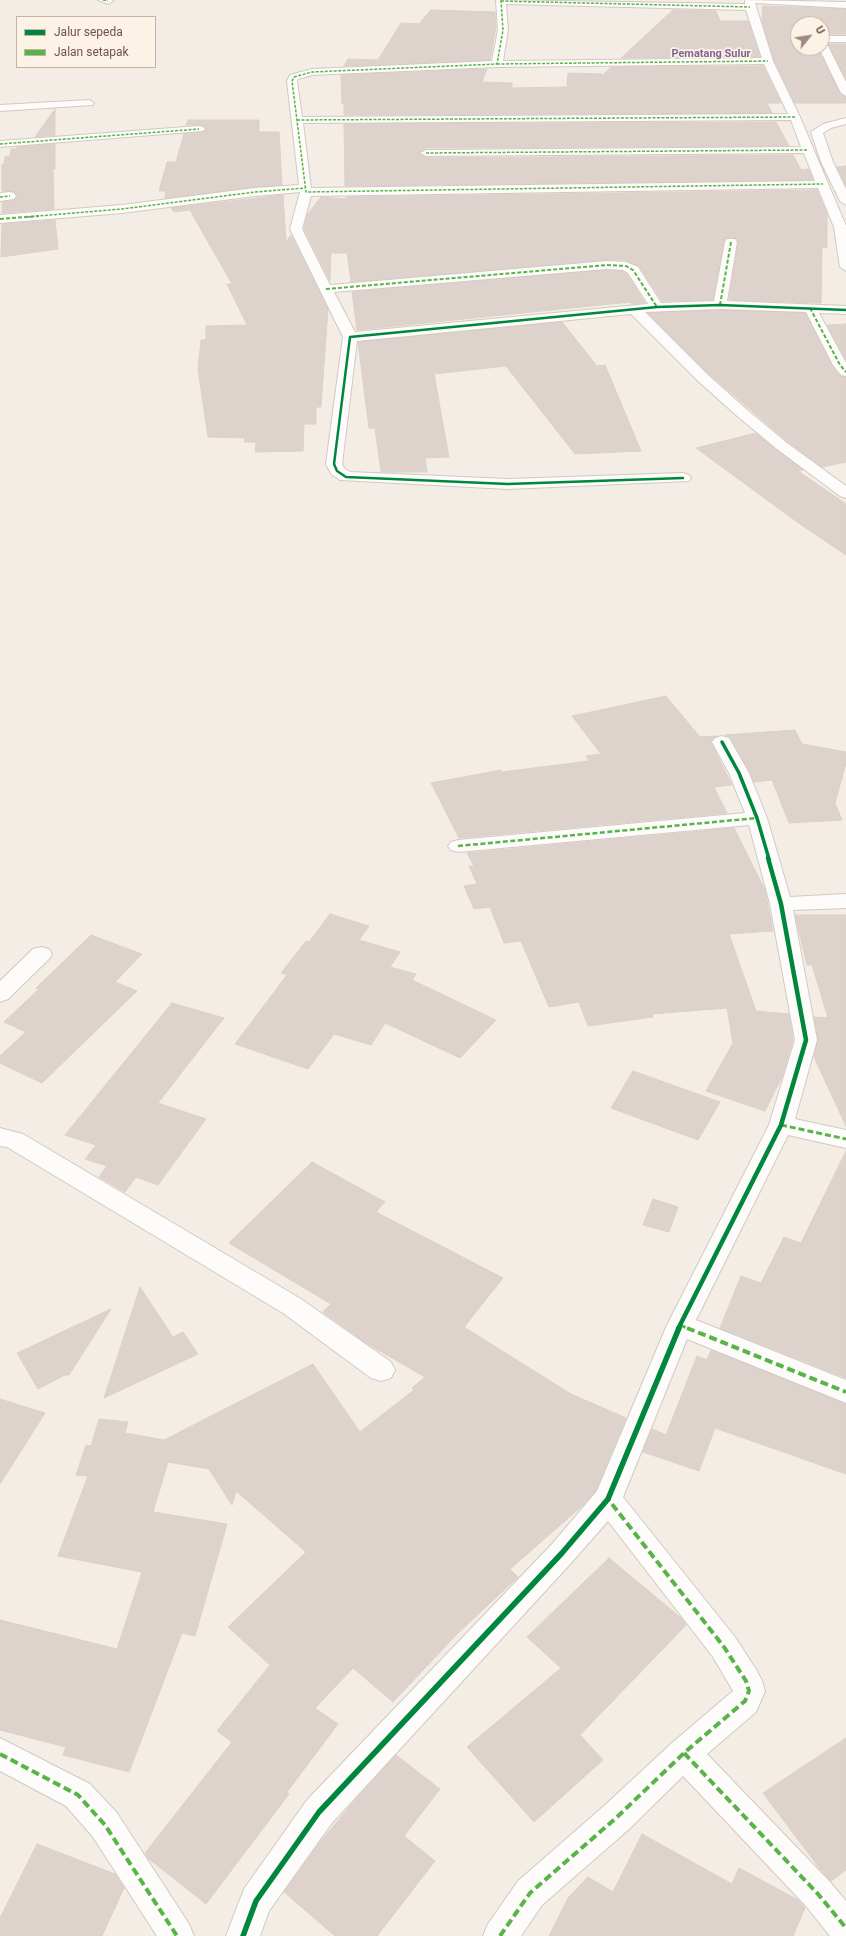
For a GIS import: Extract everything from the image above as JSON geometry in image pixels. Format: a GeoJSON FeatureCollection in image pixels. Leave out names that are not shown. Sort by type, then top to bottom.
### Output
{"type":"FeatureCollection","features":[{"type":"Feature","properties":{"kind":"street"},"geometry":{"type":"LineString","coordinates":[[103,0],[108,0]]}},
{"type":"Feature","properties":{"kind":"street"},"geometry":{"type":"LineString","coordinates":[[497,64],[503,30],[501,0],[750,2],[846,5]]}},
{"type":"Feature","properties":{"kind":"street"},"geometry":{"type":"LineString","coordinates":[[750,2],[768,61],[795,117],[840,227],[846,267]]}},
{"type":"Feature","properties":{"kind":"street"},"geometry":{"type":"LineString","coordinates":[[830,39],[846,39]]}},
{"type":"Feature","properties":{"kind":"street"},"geometry":{"type":"LineString","coordinates":[[828,56],[846,93]]}},
{"type":"Feature","properties":{"kind":"street"},"geometry":{"type":"LineString","coordinates":[[683,478],[508,484],[346,477],[337,471],[334,464],[350,337],[296,229],[306,190],[292,81],[294,77],[302,74],[497,64],[768,61]]}},
{"type":"Feature","properties":{"kind":"street"},"geometry":{"type":"LineString","coordinates":[[0,108],[89,103]]}},
{"type":"Feature","properties":{"kind":"street"},"geometry":{"type":"LineString","coordinates":[[297,120],[795,117]]}},
{"type":"Feature","properties":{"kind":"street"},"geometry":{"type":"LineString","coordinates":[[846,121],[827,126],[817,132],[827,162],[846,200]]}},
{"type":"Feature","properties":{"kind":"street"},"geometry":{"type":"LineString","coordinates":[[0,144],[199,128]]}},
{"type":"Feature","properties":{"kind":"street"},"geometry":{"type":"LineString","coordinates":[[426,154],[808,150]]}},
{"type":"Feature","properties":{"kind":"street"},"geometry":{"type":"LineString","coordinates":[[0,220],[122,209],[248,193],[306,190],[823,184]]}},
{"type":"Feature","properties":{"kind":"street"},"geometry":{"type":"LineString","coordinates":[[720,305],[731,242]]}},
{"type":"Feature","properties":{"kind":"street"},"geometry":{"type":"LineString","coordinates":[[326,289],[607,264],[626,266],[633,270],[657,306]]}},
{"type":"Feature","properties":{"kind":"street"},"geometry":{"type":"LineString","coordinates":[[350,337],[634,310],[657,306],[720,305],[846,310]]}},
{"type":"Feature","properties":{"kind":"street"},"geometry":{"type":"LineString","coordinates":[[810,308],[840,364],[846,372]]}},
{"type":"Feature","properties":{"kind":"street"},"geometry":{"type":"LineString","coordinates":[[634,310],[702,377],[741,412],[782,446],[846,493]]}},
{"type":"Feature","properties":{"kind":"street"},"geometry":{"type":"LineString","coordinates":[[827,478],[846,475]]}},
{"type":"Feature","properties":{"kind":"street"},"geometry":{"type":"LineString","coordinates":[[243,1936],[256,1901],[320,1812],[562,1554],[608,1500],[680,1326],[781,1126],[806,1040],[781,904],[757,818],[740,773],[722,742]]}},
{"type":"Feature","properties":{"kind":"street"},"geometry":{"type":"LineString","coordinates":[[458,846],[757,818]]}},
{"type":"Feature","properties":{"kind":"street"},"geometry":{"type":"LineString","coordinates":[[781,904],[846,901]]}},
{"type":"Feature","properties":{"kind":"street"},"geometry":{"type":"LineString","coordinates":[[0,994],[41,954]]}},
{"type":"Feature","properties":{"kind":"street"},"geometry":{"type":"LineString","coordinates":[[781,1126],[846,1139]]}},
{"type":"Feature","properties":{"kind":"street"},"geometry":{"type":"LineString","coordinates":[[0,1137],[14,1140],[292,1306],[381,1370]]}},
{"type":"Feature","properties":{"kind":"street"},"geometry":{"type":"LineString","coordinates":[[680,1326],[846,1392]]}},
{"type":"Feature","properties":{"kind":"street"},"geometry":{"type":"LineString","coordinates":[[500,1936],[530,1893],[616,1818],[684,1753],[745,1702],[749,1691],[746,1681],[724,1647],[608,1500]]}},
{"type":"Feature","properties":{"kind":"street"},"geometry":{"type":"LineString","coordinates":[[684,1753],[818,1894],[846,1928]]}},
{"type":"Feature","properties":{"kind":"street"},"geometry":{"type":"LineString","coordinates":[[0,1754],[78,1795],[106,1825],[177,1936]]}},
{"type":"Feature","properties":{"kind":"building"},"geometry":{"type":"Polygon","coordinates":[[[763,6],[846,9],[846,34],[830,34],[830,16],[790,16],[790,56],[822,56],[840,94],[846,97],[846,103],[795,103],[774,60],[762,22],[763,6]]]}},
{"type":"Feature","properties":{"kind":"building"},"geometry":{"type":"Polygon","coordinates":[[[431,10],[495,12],[496,27],[490,60],[344,66],[348,59],[378,60],[401,23],[419,24],[431,10]]]}},
{"type":"Feature","properties":{"kind":"building"},"geometry":{"type":"Polygon","coordinates":[[[673,10],[716,11],[720,21],[748,21],[760,57],[621,58],[673,10]]]}},
{"type":"Feature","properties":{"kind":"building"},"geometry":{"type":"Polygon","coordinates":[[[830,44],[846,44],[846,79],[830,48],[830,44]]]}},
{"type":"Feature","properties":{"kind":"building"},"geometry":{"type":"Polygon","coordinates":[[[763,66],[781,103],[767,103],[772,113],[344,115],[344,104],[342,104],[341,75],[487,69],[482,82],[512,83],[512,88],[567,87],[568,73],[602,74],[601,77],[611,67],[763,66]]]}},
{"type":"Feature","properties":{"kind":"building"},"geometry":{"type":"Polygon","coordinates":[[[55,109],[55,135],[35,137],[55,109]]]}},
{"type":"Feature","properties":{"kind":"building"},"geometry":{"type":"Polygon","coordinates":[[[188,120],[259,120],[259,132],[279,132],[282,185],[165,198],[166,191],[159,191],[167,162],[176,162],[184,134],[203,132],[206,129],[199,125],[186,125],[188,120]]]}},
{"type":"Feature","properties":{"kind":"building"},"geometry":{"type":"Polygon","coordinates":[[[776,122],[789,146],[426,148],[419,154],[426,158],[793,155],[801,170],[809,169],[813,180],[345,186],[344,124],[776,122]]]}},
{"type":"Feature","properties":{"kind":"building"},"geometry":{"type":"Polygon","coordinates":[[[55,144],[55,169],[53,169],[54,209],[2,213],[2,202],[14,200],[17,197],[14,192],[2,191],[2,164],[4,164],[5,157],[10,156],[11,149],[17,149],[17,147],[55,144]]]}},
{"type":"Feature","properties":{"kind":"building"},"geometry":{"type":"Polygon","coordinates":[[[846,166],[846,186],[837,167],[846,166]]]}},
{"type":"Feature","properties":{"kind":"building"},"geometry":{"type":"Polygon","coordinates":[[[817,190],[827,214],[827,248],[822,247],[821,303],[729,300],[738,242],[735,238],[727,238],[724,242],[713,300],[662,301],[639,266],[626,260],[607,260],[351,282],[347,253],[331,253],[330,281],[304,229],[307,215],[321,197],[346,199],[346,197],[817,190]]]}},
{"type":"Feature","properties":{"kind":"building"},"geometry":{"type":"Polygon","coordinates":[[[283,195],[286,242],[291,235],[328,309],[321,407],[316,407],[316,424],[304,424],[303,451],[255,452],[256,442],[244,442],[245,438],[208,437],[198,369],[201,340],[206,340],[206,326],[247,325],[227,284],[232,284],[190,210],[174,212],[171,208],[283,195]]]}},
{"type":"Feature","properties":{"kind":"building"},"geometry":{"type":"Polygon","coordinates":[[[55,220],[58,249],[1,257],[2,224],[55,220]]]}},
{"type":"Feature","properties":{"kind":"building"},"geometry":{"type":"Polygon","coordinates":[[[607,270],[623,271],[627,274],[645,303],[632,304],[630,302],[357,330],[352,292],[607,270]]]}},
{"type":"Feature","properties":{"kind":"building"},"geometry":{"type":"Polygon","coordinates":[[[720,310],[805,313],[832,366],[840,376],[846,377],[846,462],[822,467],[788,442],[708,373],[648,313],[720,310]]]}},
{"type":"Feature","properties":{"kind":"building"},"geometry":{"type":"Polygon","coordinates":[[[562,322],[597,366],[605,365],[641,451],[575,454],[506,366],[434,374],[449,457],[425,458],[427,472],[381,472],[375,428],[369,428],[358,342],[562,322]]]}},
{"type":"Feature","properties":{"kind":"building"},"geometry":{"type":"Polygon","coordinates":[[[846,324],[846,360],[827,325],[846,324]]]}},
{"type":"Feature","properties":{"kind":"building"},"geometry":{"type":"Polygon","coordinates":[[[756,433],[803,470],[798,471],[846,504],[846,555],[800,524],[696,448],[756,433]]]}},
{"type":"Feature","properties":{"kind":"building"},"geometry":{"type":"Polygon","coordinates":[[[666,696],[700,737],[717,736],[714,737],[711,743],[732,785],[714,787],[727,813],[459,838],[431,783],[501,770],[502,772],[589,761],[586,756],[601,754],[572,716],[666,696]]]}},
{"type":"Feature","properties":{"kind":"building"},"geometry":{"type":"Polygon","coordinates":[[[795,730],[802,744],[846,752],[846,763],[835,803],[842,820],[789,823],[772,780],[754,782],[730,737],[725,735],[795,730]]]}},
{"type":"Feature","properties":{"kind":"building"},"geometry":{"type":"Polygon","coordinates":[[[734,828],[765,890],[773,931],[729,934],[756,1011],[789,1014],[793,1040],[782,1077],[765,1111],[706,1091],[733,1043],[727,1008],[652,1014],[653,1017],[588,1026],[579,1002],[549,1007],[521,941],[504,943],[490,907],[474,909],[464,886],[477,884],[469,866],[474,866],[467,853],[734,828]]]}},
{"type":"Feature","properties":{"kind":"building"},"geometry":{"type":"Polygon","coordinates":[[[330,914],[369,926],[359,940],[400,952],[390,967],[416,974],[412,980],[496,1020],[460,1058],[385,1023],[371,1045],[334,1034],[308,1069],[235,1044],[287,975],[281,973],[306,941],[309,942],[330,914]]]}},
{"type":"Feature","properties":{"kind":"building"},"geometry":{"type":"Polygon","coordinates":[[[795,915],[846,915],[846,1126],[814,1057],[818,1040],[814,1017],[828,1018],[812,965],[807,965],[795,915]]]}},
{"type":"Feature","properties":{"kind":"building"},"geometry":{"type":"Polygon","coordinates":[[[91,935],[142,954],[115,982],[137,991],[42,1083],[0,1063],[0,1056],[26,1032],[4,1022],[39,989],[36,988],[91,935]]]}},
{"type":"Feature","properties":{"kind":"building"},"geometry":{"type":"Polygon","coordinates":[[[172,1003],[224,1018],[158,1103],[206,1119],[158,1185],[136,1177],[125,1192],[99,1177],[107,1166],[85,1159],[96,1145],[65,1135],[172,1003]]]}},
{"type":"Feature","properties":{"kind":"building"},"geometry":{"type":"Polygon","coordinates":[[[633,1071],[720,1102],[698,1140],[611,1108],[633,1071]]]}},
{"type":"Feature","properties":{"kind":"building"},"geometry":{"type":"Polygon","coordinates":[[[846,1151],[846,1378],[720,1328],[741,1276],[761,1283],[784,1237],[801,1243],[846,1151]]]}},
{"type":"Feature","properties":{"kind":"building"},"geometry":{"type":"Polygon","coordinates":[[[312,1162],[385,1202],[376,1212],[503,1278],[464,1327],[571,1394],[626,1418],[596,1490],[582,1506],[510,1569],[518,1577],[457,1634],[393,1702],[353,1668],[315,1708],[338,1724],[287,1792],[289,1794],[206,1904],[149,1859],[145,1853],[232,1742],[217,1731],[270,1665],[228,1627],[306,1552],[236,1491],[232,1505],[209,1469],[168,1462],[153,1512],[227,1524],[195,1636],[182,1633],[129,1772],[63,1755],[66,1747],[0,1730],[0,1620],[117,1649],[142,1572],[58,1556],[88,1476],[76,1475],[86,1445],[91,1446],[99,1419],[128,1422],[125,1433],[164,1440],[313,1364],[360,1432],[414,1390],[412,1388],[425,1377],[366,1343],[323,1312],[331,1304],[229,1243],[312,1162]]]}},
{"type":"Feature","properties":{"kind":"building"},"geometry":{"type":"Polygon","coordinates":[[[653,1199],[678,1207],[669,1232],[643,1225],[653,1199]]]}},
{"type":"Feature","properties":{"kind":"building"},"geometry":{"type":"Polygon","coordinates":[[[140,1287],[173,1337],[183,1332],[198,1354],[104,1398],[140,1287]]]}},
{"type":"Feature","properties":{"kind":"building"},"geometry":{"type":"Polygon","coordinates":[[[111,1309],[69,1375],[65,1375],[38,1389],[17,1353],[111,1309]]]}},
{"type":"Feature","properties":{"kind":"building"},"geometry":{"type":"Polygon","coordinates":[[[711,1350],[846,1404],[846,1474],[715,1428],[699,1471],[643,1452],[652,1429],[666,1435],[697,1356],[707,1360],[711,1350]]]}},
{"type":"Feature","properties":{"kind":"building"},"geometry":{"type":"Polygon","coordinates":[[[0,1399],[45,1413],[0,1484],[0,1399]]]}},
{"type":"Feature","properties":{"kind":"building"},"geometry":{"type":"Polygon","coordinates":[[[609,1558],[681,1618],[686,1625],[580,1735],[603,1760],[534,1822],[467,1747],[561,1668],[527,1637],[609,1558]]]}},
{"type":"Feature","properties":{"kind":"building"},"geometry":{"type":"Polygon","coordinates":[[[846,1738],[846,1870],[831,1881],[820,1869],[763,1793],[846,1738]]]}},
{"type":"Feature","properties":{"kind":"building"},"geometry":{"type":"Polygon","coordinates":[[[396,1755],[440,1789],[404,1836],[435,1861],[377,1936],[335,1936],[284,1892],[320,1842],[396,1755]]]}},
{"type":"Feature","properties":{"kind":"building"},"geometry":{"type":"Polygon","coordinates":[[[642,1834],[732,1884],[739,1868],[798,1900],[805,1908],[793,1936],[549,1936],[568,1898],[588,1877],[613,1892],[642,1834]]]}},
{"type":"Feature","properties":{"kind":"building"},"geometry":{"type":"Polygon","coordinates":[[[37,1844],[115,1874],[124,1888],[102,1936],[0,1936],[0,1918],[37,1844]]]}},
{"type":"Feature","properties":{"kind":"marked path"},"geometry":{"type":"LineString","coordinates":[[103,0],[108,1]]}},
{"type":"Feature","properties":{"kind":"marked path"},"geometry":{"type":"LineString","coordinates":[[501,0],[503,30],[497,64],[312,72],[294,77],[292,81],[306,192],[823,184]]}},
{"type":"Feature","properties":{"kind":"marked path"},"geometry":{"type":"LineString","coordinates":[[501,1],[750,7]]}},
{"type":"Feature","properties":{"kind":"marked path"},"geometry":{"type":"LineString","coordinates":[[497,64],[768,61]]}},
{"type":"Feature","properties":{"kind":"marked path"},"geometry":{"type":"LineString","coordinates":[[297,120],[795,117]]}},
{"type":"Feature","properties":{"kind":"marked path"},"geometry":{"type":"LineString","coordinates":[[0,144],[199,129]]}},
{"type":"Feature","properties":{"kind":"marked path"},"geometry":{"type":"LineString","coordinates":[[426,153],[808,150]]}},
{"type":"Feature","properties":{"kind":"marked path"},"geometry":{"type":"LineString","coordinates":[[0,219],[122,209],[255,192],[305,188]]}},
{"type":"Feature","properties":{"kind":"marked path"},"geometry":{"type":"LineString","coordinates":[[0,197],[10,196]]}},
{"type":"Feature","properties":{"kind":"marked path"},"geometry":{"type":"LineString","coordinates":[[720,305],[731,242]]}},
{"type":"Feature","properties":{"kind":"marked path"},"geometry":{"type":"LineString","coordinates":[[326,289],[607,265],[626,266],[633,270],[657,307]]}},
{"type":"Feature","properties":{"kind":"marked path"},"geometry":{"type":"LineString","coordinates":[[810,308],[840,365],[846,372]]}},
{"type":"Feature","properties":{"kind":"marked path"},"geometry":{"type":"LineString","coordinates":[[458,846],[757,818]]}},
{"type":"Feature","properties":{"kind":"marked path"},"geometry":{"type":"LineString","coordinates":[[781,1125],[846,1139]]}},
{"type":"Feature","properties":{"kind":"marked path"},"geometry":{"type":"LineString","coordinates":[[680,1325],[846,1392]]}},
{"type":"Feature","properties":{"kind":"marked path"},"geometry":{"type":"LineString","coordinates":[[500,1936],[530,1893],[616,1818],[684,1753],[745,1701],[749,1691],[746,1681],[724,1647],[608,1499]]}},
{"type":"Feature","properties":{"kind":"marked path"},"geometry":{"type":"LineString","coordinates":[[684,1753],[818,1894],[846,1928]]}},
{"type":"Feature","properties":{"kind":"marked path"},"geometry":{"type":"LineString","coordinates":[[0,1754],[78,1795],[105,1825],[177,1936]]}},
{"type":"Feature","properties":{"kind":"cycle path"},"geometry":{"type":"LineString","coordinates":[[683,478],[508,484],[346,477],[337,471],[334,464],[350,337],[657,307],[720,305],[846,310]]}},
{"type":"Feature","properties":{"kind":"cycle path"},"geometry":{"type":"LineString","coordinates":[[243,1936],[256,1901],[319,1812],[562,1553],[608,1499],[680,1325],[781,1125],[806,1040],[781,904],[757,818],[739,773],[722,742]]}},
{"type":"Feature","properties":{"kind":"district","name":"Pematang Sulur"},"geometry":{"type":"Point","coordinates":[711,54]}}]}
